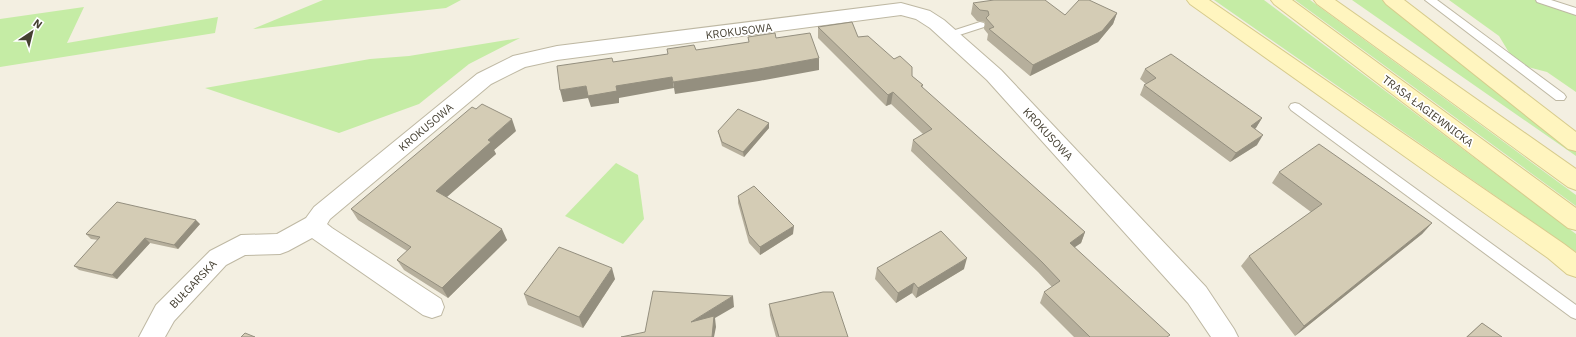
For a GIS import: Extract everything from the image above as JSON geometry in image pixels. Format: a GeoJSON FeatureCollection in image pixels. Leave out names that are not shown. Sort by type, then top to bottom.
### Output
{"type":"FeatureCollection","features":[{"type":"Feature","properties":{"kind":"main road"},"geometry":{"type":"LineString","coordinates":[[1196,0],[1556,251],[1576,267]]}},
{"type":"Feature","properties":{"kind":"main road","name":"TRASA ŁAGIEWNICKA"},"geometry":{"type":"LineString","coordinates":[[1280,0],[1576,221]]}},
{"type":"Feature","properties":{"kind":"main road"},"geometry":{"type":"LineString","coordinates":[[1323,0],[1576,181]]}},
{"type":"Feature","properties":{"kind":"main road"},"geometry":{"type":"LineString","coordinates":[[1392,0],[1576,143]]}},
{"type":"Feature","properties":{"kind":"street","name":"KROKUSOWA"},"geometry":{"type":"LineString","coordinates":[[314,225],[322,213],[484,79],[520,61],[557,54],[902,9],[923,15],[937,24],[994,75],[1197,295],[1225,337]]}},
{"type":"Feature","properties":{"kind":"street"},"geometry":{"type":"LineString","coordinates":[[314,225],[324,235],[432,307]]}},
{"type":"Feature","properties":{"kind":"street","name":"BUŁGARSKA"},"geometry":{"type":"LineString","coordinates":[[152,337],[165,313],[218,258],[241,245],[280,244],[314,225]]}},
{"type":"Feature","properties":{"kind":"lane"},"geometry":{"type":"LineString","coordinates":[[1430,0],[1560,97]]}},
{"type":"Feature","properties":{"kind":"lane"},"geometry":{"type":"LineString","coordinates":[[1541,0],[1576,12]]}},
{"type":"Feature","properties":{"kind":"lane"},"geometry":{"type":"LineString","coordinates":[[950,35],[980,24]]}},
{"type":"Feature","properties":{"kind":"lane"},"geometry":{"type":"LineString","coordinates":[[1294,107],[1576,313]]}},
{"type":"Feature","properties":{"kind":"green space"},"geometry":{"type":"Polygon","coordinates":[[[323,0],[461,0],[446,8],[253,29],[323,0]]]}},
{"type":"Feature","properties":{"kind":"green space"},"geometry":{"type":"Polygon","coordinates":[[[1214,0],[1264,0],[1576,234],[1576,252],[1214,0]]]}},
{"type":"Feature","properties":{"kind":"green space"},"geometry":{"type":"Polygon","coordinates":[[[1295,0],[1310,0],[1576,195],[1576,206],[1295,0]]]}},
{"type":"Feature","properties":{"kind":"green space"},"geometry":{"type":"Polygon","coordinates":[[[1352,0],[1383,0],[1474,73],[1576,151],[1576,156],[1352,0]]]}},
{"type":"Feature","properties":{"kind":"green space"},"geometry":{"type":"Polygon","coordinates":[[[1449,0],[1542,0],[1576,15],[1576,92],[1547,72],[1516,64],[1499,36],[1449,0]]]}},
{"type":"Feature","properties":{"kind":"green space"},"geometry":{"type":"Polygon","coordinates":[[[84,7],[67,43],[218,17],[215,33],[0,67],[0,19],[84,7]]]}},
{"type":"Feature","properties":{"kind":"green space"},"geometry":{"type":"Polygon","coordinates":[[[520,38],[469,64],[419,104],[339,133],[205,88],[370,59],[409,56],[520,38]]]}},
{"type":"Feature","properties":{"kind":"green space"},"geometry":{"type":"Polygon","coordinates":[[[616,163],[638,175],[644,219],[623,244],[565,216],[616,163]]]}},
{"type":"Feature","properties":{"kind":"building"},"geometry":{"type":"Polygon","coordinates":[[[994,0],[1045,0],[1065,15],[1079,0],[1089,0],[1117,13],[1102,31],[1033,65],[989,29],[994,27],[986,18],[989,15],[988,11],[980,10],[973,3],[994,0]]]}},
{"type":"Feature","properties":{"kind":"building"},"geometry":{"type":"Polygon","coordinates":[[[852,22],[858,37],[868,36],[894,59],[900,56],[912,67],[912,76],[923,85],[921,86],[1085,232],[1070,243],[1170,335],[1167,337],[1090,337],[1044,292],[1060,281],[1042,262],[913,140],[932,129],[893,92],[888,95],[818,27],[852,22]]]}},
{"type":"Feature","properties":{"kind":"building"},"geometry":{"type":"Polygon","coordinates":[[[775,33],[776,38],[810,33],[819,58],[673,82],[672,77],[616,86],[617,91],[588,96],[586,86],[560,90],[557,66],[612,58],[613,62],[668,54],[667,49],[694,45],[696,50],[749,42],[748,37],[775,33]]]}},
{"type":"Feature","properties":{"kind":"building"},"geometry":{"type":"Polygon","coordinates":[[[1171,54],[1262,118],[1251,126],[1263,135],[1236,153],[1144,85],[1156,78],[1145,69],[1171,54]]]}},
{"type":"Feature","properties":{"kind":"building"},"geometry":{"type":"Polygon","coordinates":[[[482,104],[512,119],[488,140],[491,142],[436,191],[502,229],[442,288],[397,260],[411,247],[351,209],[472,107],[476,109],[482,104]]]}},
{"type":"Feature","properties":{"kind":"building"},"geometry":{"type":"Polygon","coordinates":[[[738,109],[769,123],[743,152],[722,142],[718,131],[738,109]]]}},
{"type":"Feature","properties":{"kind":"building"},"geometry":{"type":"Polygon","coordinates":[[[1319,144],[1432,223],[1304,326],[1249,256],[1322,204],[1279,172],[1319,144]]]}},
{"type":"Feature","properties":{"kind":"building"},"geometry":{"type":"Polygon","coordinates":[[[754,186],[794,226],[760,247],[749,235],[738,196],[754,186]]]}},
{"type":"Feature","properties":{"kind":"building"},"geometry":{"type":"Polygon","coordinates":[[[117,202],[196,220],[174,245],[145,238],[112,275],[74,266],[100,237],[86,234],[117,202]]]}},
{"type":"Feature","properties":{"kind":"building"},"geometry":{"type":"Polygon","coordinates":[[[941,231],[967,258],[918,288],[914,283],[898,293],[877,268],[941,231]]]}},
{"type":"Feature","properties":{"kind":"building"},"geometry":{"type":"Polygon","coordinates":[[[559,247],[612,268],[579,317],[524,294],[559,247]]]}},
{"type":"Feature","properties":{"kind":"building"},"geometry":{"type":"Polygon","coordinates":[[[653,291],[733,296],[691,322],[714,316],[712,337],[621,337],[645,332],[653,291]]]}},
{"type":"Feature","properties":{"kind":"building"},"geometry":{"type":"Polygon","coordinates":[[[823,292],[833,292],[848,337],[779,337],[769,304],[823,292]]]}},
{"type":"Feature","properties":{"kind":"building"},"geometry":{"type":"Polygon","coordinates":[[[1482,323],[1502,337],[1467,337],[1482,323]]]}},
{"type":"Feature","properties":{"kind":"building"},"geometry":{"type":"Polygon","coordinates":[[[245,333],[255,337],[241,337],[245,333]]]}}]}
